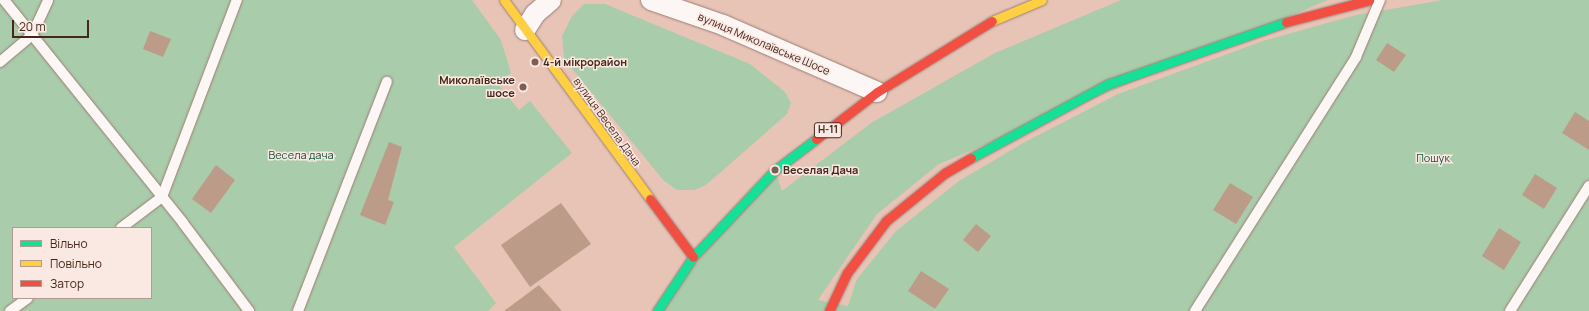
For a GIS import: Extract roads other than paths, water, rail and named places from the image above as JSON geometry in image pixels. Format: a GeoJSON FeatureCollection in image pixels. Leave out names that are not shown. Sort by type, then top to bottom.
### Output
{"type":"FeatureCollection","features":[{"type":"Feature","properties":{"kind":"street","name":"вулиця Весела Дача"},"geometry":{"type":"LineString","coordinates":[[504,0],[693,257]]}},
{"type":"Feature","properties":{"kind":"street"},"geometry":{"type":"LineString","coordinates":[[525,30],[535,14],[551,0]]}},
{"type":"Feature","properties":{"kind":"street","name":"вулиця Миколаївське Шосе"},"geometry":{"type":"LineString","coordinates":[[651,0],[723,25],[877,92]]}},
{"type":"Feature","properties":{"kind":"street","name":"Н-11"},"geometry":{"type":"LineString","coordinates":[[657,311],[693,257],[775,170],[877,92],[994,20],[1042,0]]}},
{"type":"Feature","properties":{"kind":"street"},"geometry":{"type":"LineString","coordinates":[[829,311],[846,273],[886,221],[945,173],[1015,132],[1108,84],[1297,18],[1369,0]]}},
{"type":"Feature","properties":{"kind":"lane"},"geometry":{"type":"LineString","coordinates":[[4,0],[162,197],[249,311]]}},
{"type":"Feature","properties":{"kind":"lane"},"geometry":{"type":"LineString","coordinates":[[0,62],[32,35],[48,0]]}},
{"type":"Feature","properties":{"kind":"lane"},"geometry":{"type":"LineString","coordinates":[[122,227],[162,197],[237,0]]}},
{"type":"Feature","properties":{"kind":"lane"},"geometry":{"type":"LineString","coordinates":[[1195,311],[1356,57],[1380,0]]}},
{"type":"Feature","properties":{"kind":"lane"},"geometry":{"type":"LineString","coordinates":[[298,311],[387,82]]}},
{"type":"Feature","properties":{"kind":"lane"},"geometry":{"type":"LineString","coordinates":[[1510,311],[1589,186]]}},
{"type":"Feature","properties":{"kind":"lane"},"geometry":{"type":"LineString","coordinates":[[10,311],[27,299]]}},
{"type":"Feature","properties":{"kind":"place","name":"4-й мікрорайон"},"geometry":{"type":"Point","coordinates":[535,62]}},
{"type":"Feature","properties":{"kind":"place","name":"Миколаївське шосе"},"geometry":{"type":"Point","coordinates":[523,87]}},
{"type":"Feature","properties":{"kind":"place","name":"Веселая Дача"},"geometry":{"type":"Point","coordinates":[775,170]}},
{"type":"Feature","properties":{"kind":"park label","name":"Весела дача"},"geometry":{"type":"Point","coordinates":[301,155]}},
{"type":"Feature","properties":{"kind":"park label","name":"Пошук"},"geometry":{"type":"Point","coordinates":[1433,158]}}]}
